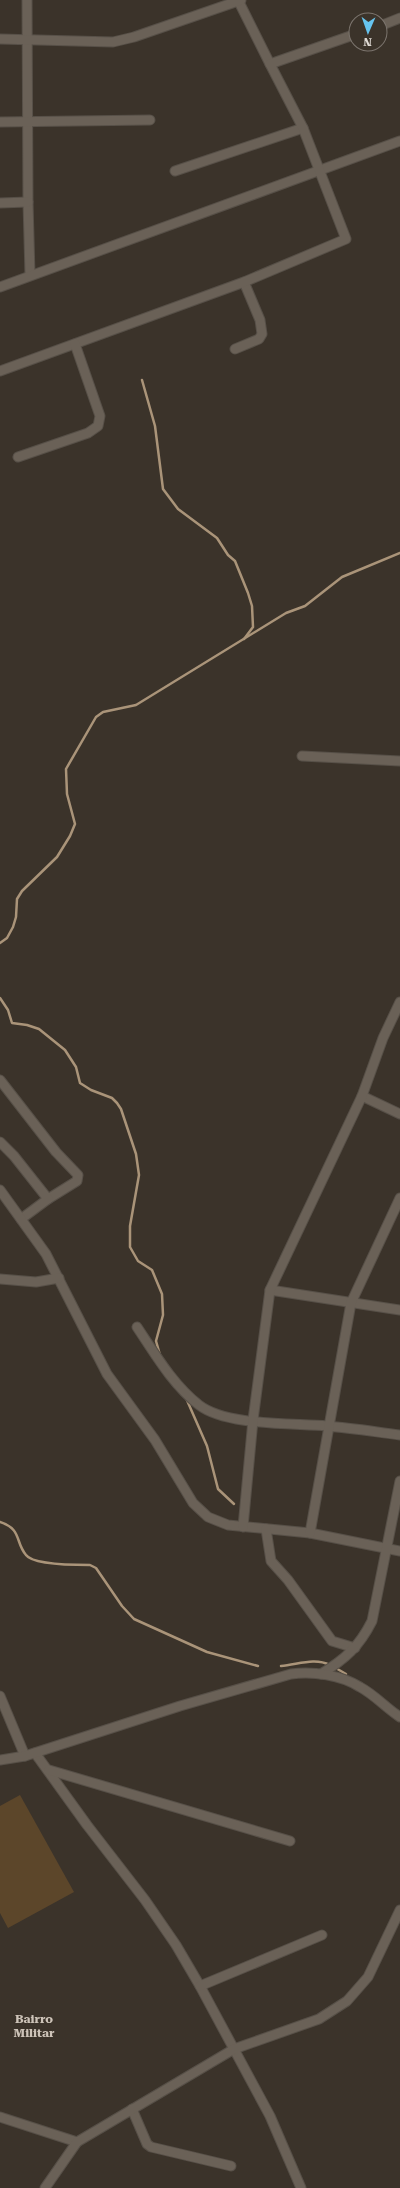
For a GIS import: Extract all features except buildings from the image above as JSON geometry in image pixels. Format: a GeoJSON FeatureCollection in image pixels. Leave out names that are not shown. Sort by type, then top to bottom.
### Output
{"type":"FeatureCollection","features":[{"type":"Feature","properties":{"kind":"street"},"geometry":{"type":"LineString","coordinates":[[28,0],[29,39],[27,122],[30,275]]}},
{"type":"Feature","properties":{"kind":"street"},"geometry":{"type":"LineString","coordinates":[[0,39],[113,42],[134,37],[239,0],[302,128],[346,239],[244,282],[0,371]]}},
{"type":"Feature","properties":{"kind":"street"},"geometry":{"type":"LineString","coordinates":[[388,23],[400,18]]}},
{"type":"Feature","properties":{"kind":"street"},"geometry":{"type":"LineString","coordinates":[[270,64],[348,37]]}},
{"type":"Feature","properties":{"kind":"street"},"geometry":{"type":"LineString","coordinates":[[0,122],[150,120]]}},
{"type":"Feature","properties":{"kind":"street"},"geometry":{"type":"LineString","coordinates":[[175,171],[302,128]]}},
{"type":"Feature","properties":{"kind":"street"},"geometry":{"type":"LineString","coordinates":[[0,286],[400,141]]}},
{"type":"Feature","properties":{"kind":"street"},"geometry":{"type":"LineString","coordinates":[[0,203],[28,202]]}},
{"type":"Feature","properties":{"kind":"street"},"geometry":{"type":"LineString","coordinates":[[236,349],[259,339],[262,334],[260,320],[244,282]]}},
{"type":"Feature","properties":{"kind":"street"},"geometry":{"type":"LineString","coordinates":[[18,457],[88,433],[98,426],[100,416],[75,344]]}},
{"type":"Feature","properties":{"kind":"street"},"geometry":{"type":"LineString","coordinates":[[302,756],[400,760]]}},
{"type":"Feature","properties":{"kind":"street"},"geometry":{"type":"LineString","coordinates":[[243,1527],[253,1420],[270,1290],[362,1096],[383,1038],[400,1002]]}},
{"type":"Feature","properties":{"kind":"street"},"geometry":{"type":"LineString","coordinates":[[0,1080],[56,1152],[67,1161],[78,1175],[77,1181],[48,1199],[21,1219]]}},
{"type":"Feature","properties":{"kind":"street"},"geometry":{"type":"LineString","coordinates":[[362,1096],[400,1114]]}},
{"type":"Feature","properties":{"kind":"street"},"geometry":{"type":"LineString","coordinates":[[0,1142],[14,1156],[48,1199]]}},
{"type":"Feature","properties":{"kind":"street"},"geometry":{"type":"LineString","coordinates":[[0,1190],[41,1246],[59,1278],[106,1374],[155,1440],[193,1503],[208,1517],[217,1522],[243,1527],[310,1533],[388,1548],[400,1552]]}},
{"type":"Feature","properties":{"kind":"street"},"geometry":{"type":"LineString","coordinates":[[310,1533],[351,1303],[400,1198]]}},
{"type":"Feature","properties":{"kind":"street"},"geometry":{"type":"LineString","coordinates":[[0,1279],[36,1282],[59,1278]]}},
{"type":"Feature","properties":{"kind":"street"},"geometry":{"type":"LineString","coordinates":[[270,1290],[400,1310]]}},
{"type":"Feature","properties":{"kind":"street"},"geometry":{"type":"LineString","coordinates":[[137,1327],[162,1365],[200,1406],[214,1413],[233,1419],[329,1426],[400,1435]]}},
{"type":"Feature","properties":{"kind":"street"},"geometry":{"type":"LineString","coordinates":[[321,1674],[341,1661],[355,1648],[364,1638],[372,1621],[388,1548],[400,1481]]}},
{"type":"Feature","properties":{"kind":"street"},"geometry":{"type":"LineString","coordinates":[[266,1530],[271,1562],[288,1580],[332,1641],[341,1646],[355,1648]]}},
{"type":"Feature","properties":{"kind":"street"},"geometry":{"type":"LineString","coordinates":[[0,1760],[25,1756],[180,1706],[291,1674],[304,1672],[321,1674],[360,1686],[400,1717]]}},
{"type":"Feature","properties":{"kind":"street"},"geometry":{"type":"LineString","coordinates":[[0,1696],[25,1756]]}},
{"type":"Feature","properties":{"kind":"street"},"geometry":{"type":"LineString","coordinates":[[35,1753],[50,1770],[83,1819],[146,1900],[200,1986],[270,2116],[301,2188]]}},
{"type":"Feature","properties":{"kind":"street"},"geometry":{"type":"LineString","coordinates":[[50,1770],[290,1841]]}},
{"type":"Feature","properties":{"kind":"street"},"geometry":{"type":"LineString","coordinates":[[45,2188],[77,2142],[234,2049],[319,2019],[347,2001],[368,1977],[400,1910]]}},
{"type":"Feature","properties":{"kind":"street"},"geometry":{"type":"LineString","coordinates":[[200,1986],[322,1935]]}},
{"type":"Feature","properties":{"kind":"street"},"geometry":{"type":"LineString","coordinates":[[132,2109],[147,2144],[151,2147],[231,2166]]}},
{"type":"Feature","properties":{"kind":"street"},"geometry":{"type":"LineString","coordinates":[[0,2117],[77,2142]]}},
{"type":"Feature","properties":{"kind":"shaded area"},"geometry":{"type":"Polygon","coordinates":[[[20,1795],[74,1892],[8,1928],[0,1913],[0,1806],[20,1795]]]}},
{"type":"Feature","properties":{"kind":"waterway"},"geometry":{"type":"LineString","coordinates":[[142,380],[155,426],[163,489],[178,509],[217,538],[228,555],[235,561],[248,593],[252,606],[253,627],[244,639]]}},
{"type":"Feature","properties":{"kind":"waterway"},"geometry":{"type":"LineString","coordinates":[[0,943],[7,938],[13,927],[16,917],[17,899],[22,891],[57,857],[70,836],[75,824],[67,794],[66,769],[96,717],[103,712],[136,705],[286,613],[305,606],[342,577],[400,553]]}},
{"type":"Feature","properties":{"kind":"waterway"},"geometry":{"type":"LineString","coordinates":[[0,998],[8,1010],[12,1023],[27,1025],[39,1029],[65,1050],[76,1067],[80,1083],[91,1090],[112,1098],[121,1109],[136,1154],[139,1175],[130,1226],[130,1247],[138,1261],[152,1270],[162,1294],[163,1315],[156,1341],[160,1355]]}},
{"type":"Feature","properties":{"kind":"waterway"},"geometry":{"type":"LineString","coordinates":[[186,1398],[207,1446],[218,1489],[234,1504]]}},
{"type":"Feature","properties":{"kind":"waterway"},"geometry":{"type":"LineString","coordinates":[[0,1522],[12,1528],[20,1545],[26,1555],[30,1558],[46,1563],[90,1565],[96,1568],[122,1606],[134,1619],[207,1652],[258,1666]]}},
{"type":"Feature","properties":{"kind":"waterway"},"geometry":{"type":"LineString","coordinates":[[281,1666],[306,1662],[318,1662],[330,1665]]}},
{"type":"Feature","properties":{"kind":"waterway"},"geometry":{"type":"LineString","coordinates":[[334,1667],[346,1674]]}},
{"type":"Feature","properties":{"kind":"district","name":"Bairro Militar"},"geometry":{"type":"Point","coordinates":[34,2026]}}]}
